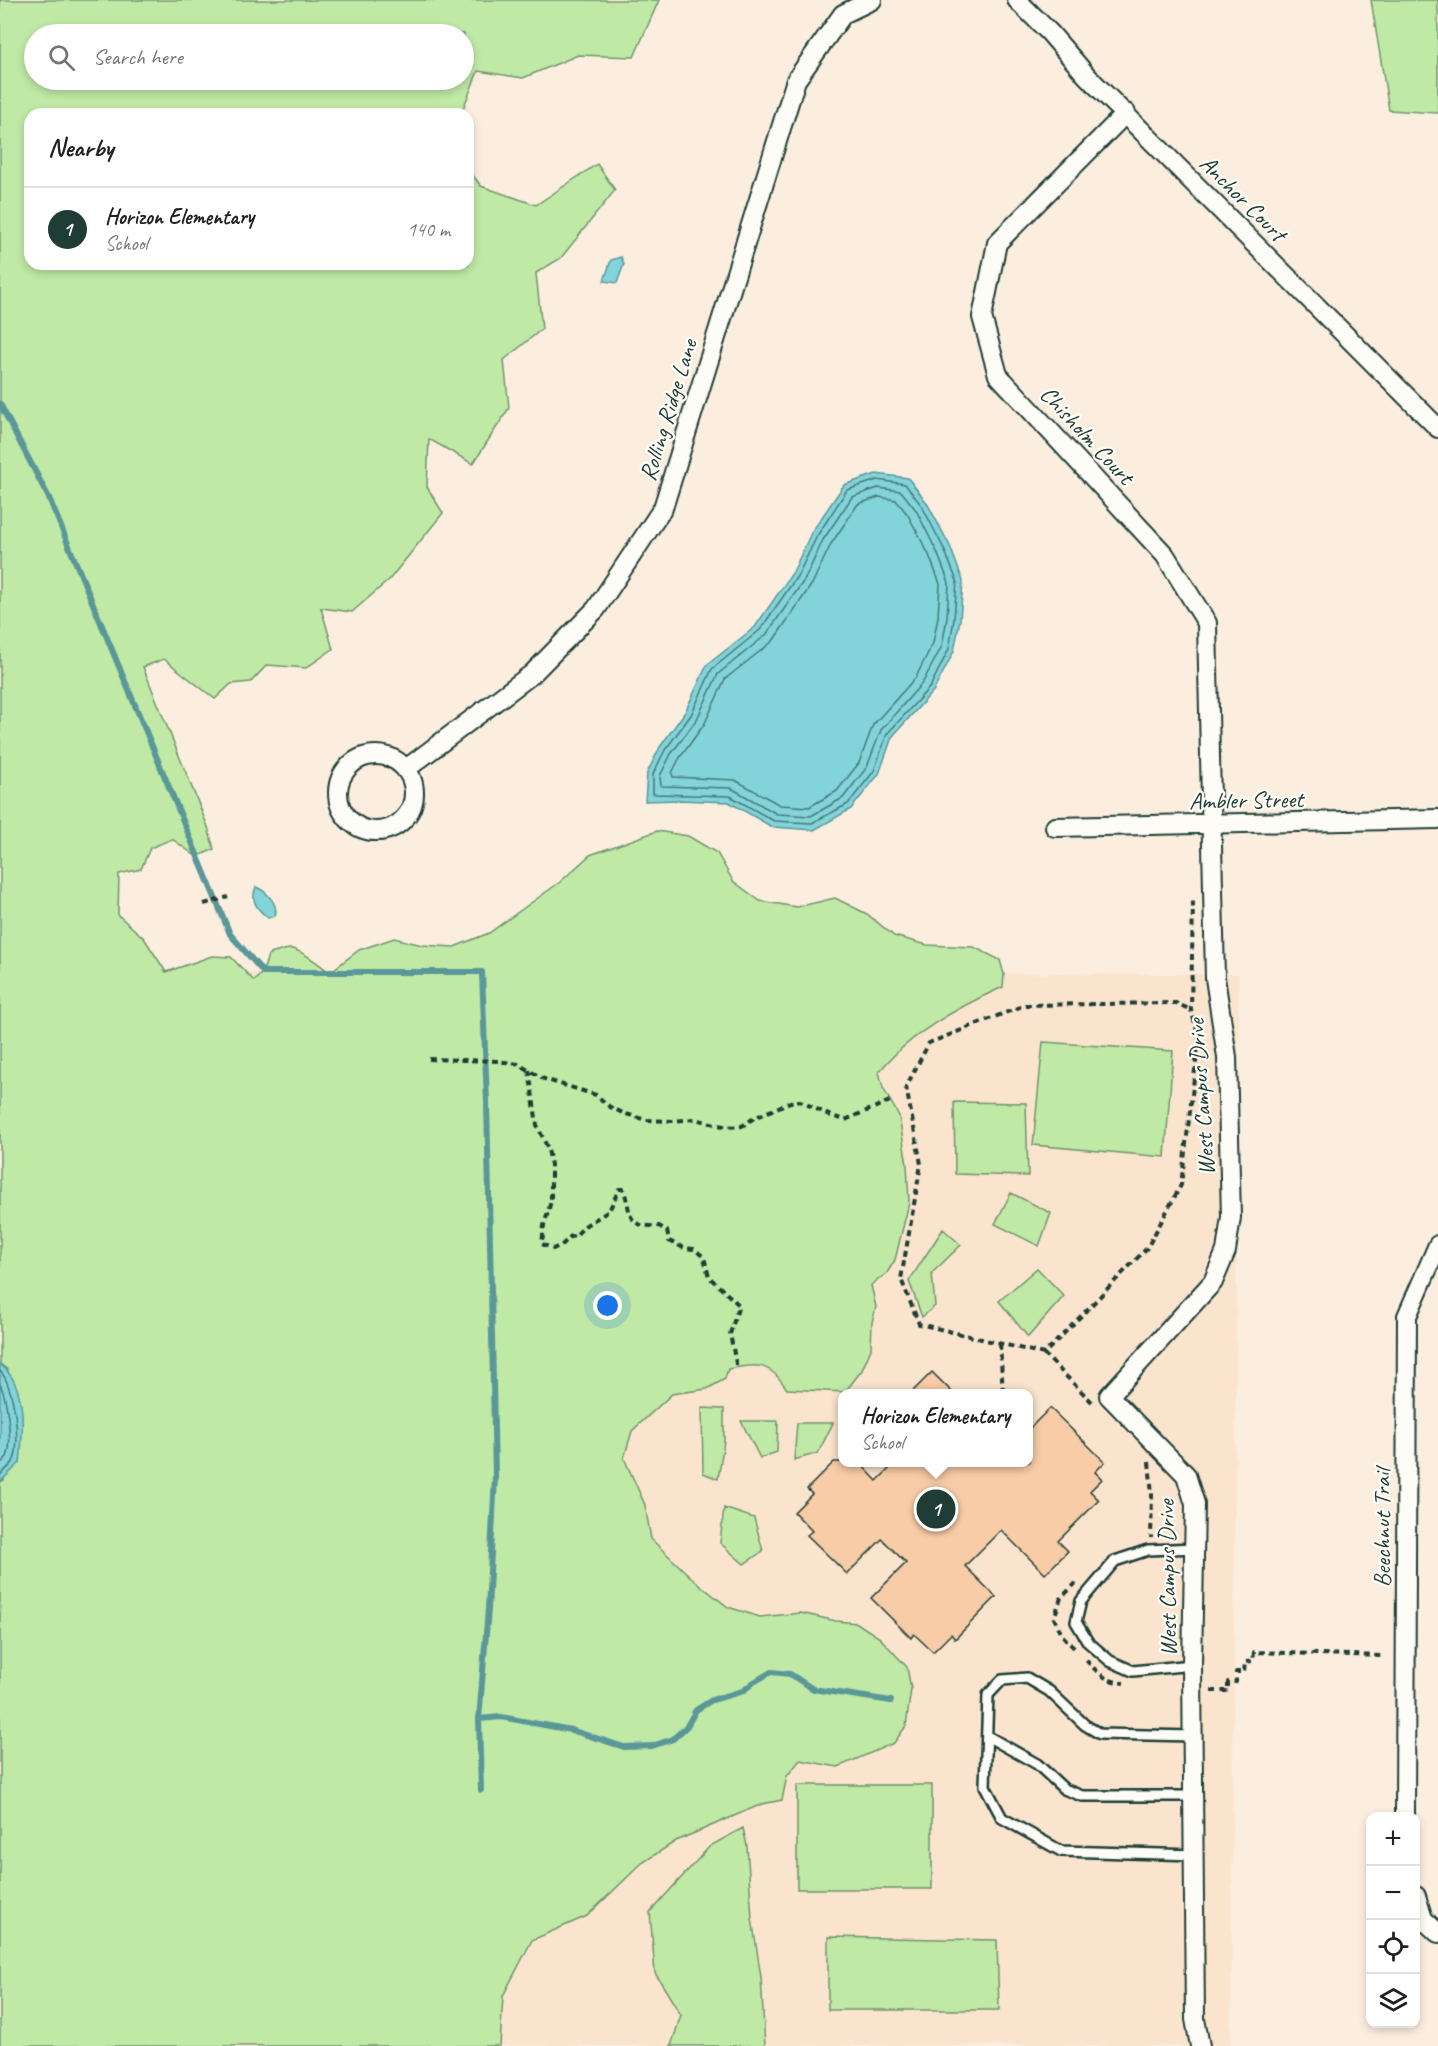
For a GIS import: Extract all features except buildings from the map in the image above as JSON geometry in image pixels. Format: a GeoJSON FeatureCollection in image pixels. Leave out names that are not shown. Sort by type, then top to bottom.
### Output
{"type":"FeatureCollection","features":[{"type":"Feature","properties":{"kind":"street","name":"Rolling Ridge Lane"},"geometry":{"type":"LineString","coordinates":[[406,769],[532,674],[596,609],[663,508],[796,80],[843,14],[872,0]]}},
{"type":"Feature","properties":{"kind":"street","name":"Anchor Court"},"geometry":{"type":"LineString","coordinates":[[1017,0],[1050,33],[1087,76],[1438,428]]}},
{"type":"Feature","properties":{"kind":"street","name":"Chisholm Court"},"geometry":{"type":"LineString","coordinates":[[1126,113],[997,243],[982,317],[999,375],[1165,555],[1207,624],[1211,825]]}},
{"type":"Feature","properties":{"kind":"street"},"geometry":{"type":"LineString","coordinates":[[372,755],[385,756],[397,761],[406,769],[412,780],[414,792],[407,815],[398,824],[387,829],[363,828],[352,822],[344,813],[339,801],[338,788],[342,776],[354,762],[372,755]]}},
{"type":"Feature","properties":{"kind":"street","name":"Ambler Street"},"geometry":{"type":"LineString","coordinates":[[1055,827],[1438,819]]}},
{"type":"Feature","properties":{"kind":"street","name":"West Campus Drive"},"geometry":{"type":"LineString","coordinates":[[1200,2046],[1195,2019],[1194,1736],[1202,1691],[1192,1665],[1195,1503],[1186,1475],[1109,1396],[1213,1282],[1226,1251],[1232,1217],[1227,1057],[1215,978],[1211,825]]}},
{"type":"Feature","properties":{"kind":"street","name":"Beechnut Trail"},"geometry":{"type":"LineString","coordinates":[[1405,1812],[1407,1316],[1438,1245]]}},
{"type":"Feature","properties":{"kind":"street"},"geometry":{"type":"LineString","coordinates":[[1420,1909],[1423,1919],[1438,1933]]}},
{"type":"Feature","properties":{"kind":"lane"},"geometry":{"type":"LineString","coordinates":[[1192,1665],[1133,1671],[1110,1661],[1095,1649],[1076,1622],[1081,1601],[1115,1561],[1148,1550],[1195,1548]]}},
{"type":"Feature","properties":{"kind":"lane"},"geometry":{"type":"LineString","coordinates":[[1194,1736],[1101,1734],[1085,1725],[1049,1691],[1028,1678],[1002,1680],[988,1695],[985,1786],[1002,1818],[1061,1851],[1195,1855]]}},
{"type":"Feature","properties":{"kind":"lane"},"geometry":{"type":"LineString","coordinates":[[987,1736],[1037,1764],[1064,1789],[1082,1796],[1194,1796]]}},
{"type":"Feature","properties":{"kind":"path"},"geometry":{"type":"LineString","coordinates":[[1044,1354],[1147,1248],[1181,1185],[1199,1037],[1191,1010],[1193,894]]}},
{"type":"Feature","properties":{"kind":"path"},"geometry":{"type":"LineString","coordinates":[[204,904],[228,897]]}},
{"type":"Feature","properties":{"kind":"path"},"geometry":{"type":"LineString","coordinates":[[1093,1404],[1044,1354],[919,1324],[901,1279],[921,1164],[906,1087],[929,1043],[1025,1005],[1176,1003],[1191,1010]]}},
{"type":"Feature","properties":{"kind":"path"},"geometry":{"type":"LineString","coordinates":[[429,1059],[498,1061],[518,1064],[544,1079],[596,1095],[610,1107],[646,1120],[695,1119],[727,1127],[742,1126],[790,1101],[800,1101],[844,1120],[890,1101]]}},
{"type":"Feature","properties":{"kind":"path"},"geometry":{"type":"LineString","coordinates":[[529,1070],[537,1125],[548,1149],[551,1165],[551,1201],[542,1244],[553,1249],[563,1244],[571,1236],[574,1237],[586,1225],[609,1211],[619,1189],[623,1189],[628,1212],[634,1221],[645,1227],[659,1226],[667,1231],[669,1241],[684,1248],[694,1249],[704,1257],[709,1277],[739,1305],[730,1334],[737,1368]]}},
{"type":"Feature","properties":{"kind":"path"},"geometry":{"type":"LineString","coordinates":[[1000,1344],[1004,1389]]}},
{"type":"Feature","properties":{"kind":"path"},"geometry":{"type":"LineString","coordinates":[[1143,1539],[1151,1538],[1153,1518],[1147,1456]]}},
{"type":"Feature","properties":{"kind":"path"},"geometry":{"type":"LineString","coordinates":[[1076,1650],[1062,1635],[1054,1618],[1061,1598],[1084,1575]]}},
{"type":"Feature","properties":{"kind":"path"},"geometry":{"type":"LineString","coordinates":[[1202,1691],[1228,1691],[1228,1682],[1236,1682],[1236,1672],[1245,1672],[1245,1662],[1253,1661],[1254,1652],[1383,1656]]}},
{"type":"Feature","properties":{"kind":"path"},"geometry":{"type":"LineString","coordinates":[[1084,1658],[1099,1674],[1110,1681],[1129,1683]]}},
{"type":"Feature","properties":{"kind":"path"},"geometry":{"type":"LineString","coordinates":[[1202,1691],[1210,1702]]}},
{"type":"Feature","properties":{"kind":"shaded area"},"geometry":{"type":"Polygon","coordinates":[[[165,972],[1239,974],[1231,2046],[165,2046],[165,972]]]}},
{"type":"Feature","properties":{"kind":"green space"},"geometry":{"type":"Polygon","coordinates":[[[0,0],[659,0],[634,57],[578,55],[523,78],[478,71],[474,81],[474,24],[24,24],[24,90],[470,90],[463,108],[24,108],[24,270],[474,270],[474,177],[481,186],[536,205],[597,164],[615,190],[561,258],[536,273],[542,329],[504,360],[509,408],[473,464],[429,439],[427,487],[443,513],[389,580],[352,612],[321,608],[333,649],[306,668],[267,665],[251,682],[231,684],[215,699],[164,659],[143,667],[208,827],[214,849],[197,857],[172,839],[150,848],[141,869],[119,874],[118,915],[144,938],[166,972],[212,956],[231,957],[254,981],[263,972],[268,955],[289,949],[301,952],[330,972],[359,950],[394,938],[422,945],[454,947],[489,933],[560,882],[590,855],[657,831],[688,836],[717,853],[733,881],[760,901],[797,907],[835,898],[867,914],[894,936],[927,945],[974,947],[1000,960],[1004,974],[1003,987],[936,1022],[905,1045],[879,1072],[883,1088],[899,1116],[907,1165],[909,1203],[895,1260],[887,1273],[871,1285],[876,1307],[872,1322],[871,1349],[862,1370],[847,1389],[838,1389],[838,1392],[787,1389],[774,1373],[762,1367],[747,1366],[728,1369],[725,1379],[707,1389],[672,1394],[632,1431],[624,1458],[645,1505],[651,1539],[695,1581],[728,1607],[760,1617],[801,1613],[857,1623],[880,1638],[907,1667],[911,1689],[906,1726],[894,1743],[838,1767],[800,1760],[787,1776],[782,1800],[762,1804],[676,1841],[642,1863],[587,1916],[532,1940],[503,1996],[500,2046],[0,2046],[0,1482],[4,1480],[8,1370],[0,1364],[0,0]]]}},
{"type":"Feature","properties":{"kind":"green space"},"geometry":{"type":"Polygon","coordinates":[[[1371,0],[1438,0],[1438,113],[1389,110],[1371,0]]]}},
{"type":"Feature","properties":{"kind":"green space"},"geometry":{"type":"Polygon","coordinates":[[[1043,1042],[1173,1051],[1165,1157],[1033,1145],[1043,1042]]]}},
{"type":"Feature","properties":{"kind":"green space"},"geometry":{"type":"Polygon","coordinates":[[[954,1102],[1026,1103],[1028,1176],[955,1174],[954,1102]]]}},
{"type":"Feature","properties":{"kind":"green space"},"geometry":{"type":"Polygon","coordinates":[[[1011,1193],[1051,1213],[1039,1246],[995,1224],[1011,1193]]]}},
{"type":"Feature","properties":{"kind":"green space"},"geometry":{"type":"Polygon","coordinates":[[[943,1229],[961,1245],[932,1273],[935,1306],[922,1317],[909,1281],[943,1229]]]}},
{"type":"Feature","properties":{"kind":"green space"},"geometry":{"type":"Polygon","coordinates":[[[1037,1268],[1064,1296],[1028,1337],[999,1301],[1037,1268]]]}},
{"type":"Feature","properties":{"kind":"green space"},"geometry":{"type":"Polygon","coordinates":[[[702,1408],[724,1409],[724,1441],[718,1479],[703,1473],[702,1408]]]}},
{"type":"Feature","properties":{"kind":"green space"},"geometry":{"type":"Polygon","coordinates":[[[741,1421],[778,1421],[777,1452],[760,1458],[741,1421]]]}},
{"type":"Feature","properties":{"kind":"green space"},"geometry":{"type":"Polygon","coordinates":[[[797,1423],[833,1423],[818,1453],[794,1460],[797,1423]]]}},
{"type":"Feature","properties":{"kind":"green space"},"geometry":{"type":"Polygon","coordinates":[[[724,1508],[754,1518],[763,1551],[744,1564],[720,1543],[724,1508]]]}},
{"type":"Feature","properties":{"kind":"green space"},"geometry":{"type":"Polygon","coordinates":[[[797,1785],[932,1785],[932,1889],[797,1889],[797,1785]]]}},
{"type":"Feature","properties":{"kind":"green space"},"geometry":{"type":"Polygon","coordinates":[[[743,1828],[747,1846],[752,1918],[761,1977],[765,2046],[671,2046],[681,2015],[655,1973],[650,1912],[710,1846],[743,1828]]]}},
{"type":"Feature","properties":{"kind":"green space"},"geometry":{"type":"Polygon","coordinates":[[[828,1937],[997,1940],[999,2010],[828,2010],[828,1937]]]}},
{"type":"Feature","properties":{"kind":"water"},"geometry":{"type":"Polygon","coordinates":[[[621,257],[624,264],[617,283],[604,281],[611,260],[621,257]]]}},
{"type":"Feature","properties":{"kind":"water"},"geometry":{"type":"Polygon","coordinates":[[[876,474],[908,478],[927,503],[950,546],[963,581],[960,620],[954,651],[934,690],[892,737],[879,774],[851,809],[814,830],[772,827],[729,802],[645,801],[647,773],[660,747],[685,712],[707,665],[755,627],[793,572],[811,533],[844,485],[876,474]]]}},
{"type":"Feature","properties":{"kind":"water"},"geometry":{"type":"Polygon","coordinates":[[[256,887],[271,899],[275,907],[275,916],[268,918],[258,908],[254,901],[256,887]]]}},
{"type":"Feature","properties":{"kind":"water"},"geometry":{"type":"Polygon","coordinates":[[[0,1364],[9,1373],[19,1397],[22,1410],[22,1437],[20,1463],[0,1482],[0,1364]]]}},
{"type":"Feature","properties":{"kind":"waterway"},"geometry":{"type":"LineString","coordinates":[[0,404],[49,498],[230,934],[263,972],[482,972],[495,1477],[479,1719],[481,1790]]}},
{"type":"Feature","properties":{"kind":"waterway"},"geometry":{"type":"LineString","coordinates":[[479,1719],[501,1717],[571,1730],[624,1747],[652,1746],[673,1739],[687,1726],[696,1710],[712,1700],[743,1691],[771,1672],[790,1674],[813,1689],[891,1701]]}},
{"type":"Feature","properties":{"kind":"place","name":"Horizon Elementary"},"geometry":{"type":"Point","coordinates":[936,1509]}}]}
